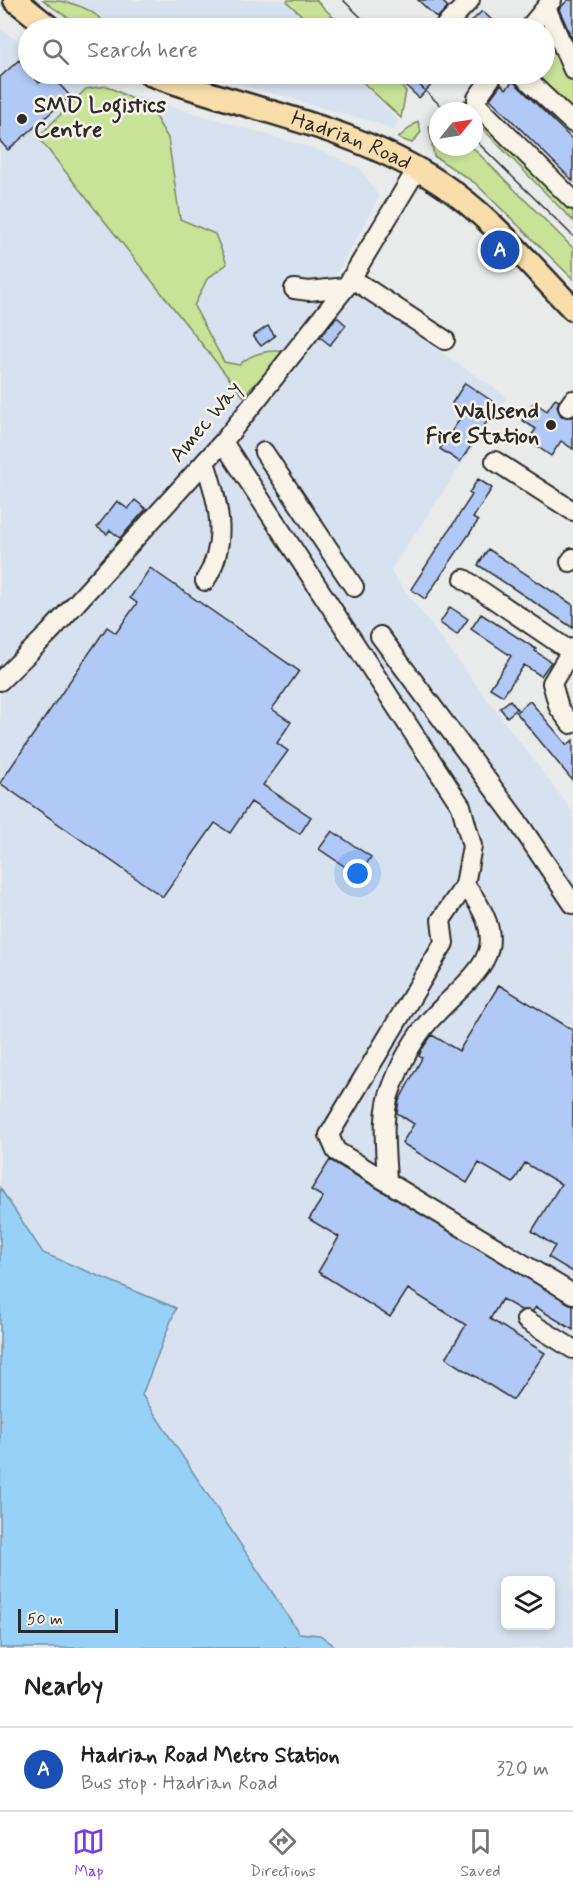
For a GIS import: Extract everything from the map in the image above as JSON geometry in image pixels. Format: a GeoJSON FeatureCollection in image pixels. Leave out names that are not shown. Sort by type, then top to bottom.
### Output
{"type":"FeatureCollection","features":[{"type":"Feature","properties":{"kind":"main road"},"geometry":{"type":"LineString","coordinates":[[15,0],[38,18]]}},
{"type":"Feature","properties":{"kind":"main road","name":"Hadrian Road"},"geometry":{"type":"LineString","coordinates":[[180,84],[332,129],[366,142],[417,169],[442,184],[494,228],[573,309]]}},
{"type":"Feature","properties":{"kind":"street"},"geometry":{"type":"LineString","coordinates":[[452,18],[467,1]]}},
{"type":"Feature","properties":{"kind":"street"},"geometry":{"type":"LineString","coordinates":[[537,18],[549,4]]}},
{"type":"Feature","properties":{"kind":"street"},"geometry":{"type":"LineString","coordinates":[[555,20],[573,70]]}},
{"type":"Feature","properties":{"kind":"street"},"geometry":{"type":"LineString","coordinates":[[487,84],[477,98],[477,105],[573,200]]}},
{"type":"Feature","properties":{"kind":"street"},"geometry":{"type":"LineString","coordinates":[[532,84],[573,123]]}},
{"type":"Feature","properties":{"kind":"street","name":"Amec Way"},"geometry":{"type":"LineString","coordinates":[[0,681],[49,633],[223,442],[348,283],[417,169]]}},
{"type":"Feature","properties":{"kind":"street"},"geometry":{"type":"LineString","coordinates":[[294,289],[309,291],[348,283],[445,340]]}},
{"type":"Feature","properties":{"kind":"street"},"geometry":{"type":"LineString","coordinates":[[223,442],[461,806],[472,846],[465,885],[441,921],[444,943],[329,1135],[336,1151],[573,1294]]}},
{"type":"Feature","properties":{"kind":"street"},"geometry":{"type":"LineString","coordinates":[[264,452],[354,587]]}},
{"type":"Feature","properties":{"kind":"street"},"geometry":{"type":"LineString","coordinates":[[495,461],[573,511]]}},
{"type":"Feature","properties":{"kind":"street"},"geometry":{"type":"LineString","coordinates":[[205,462],[218,505],[221,526],[218,554],[205,581]]}},
{"type":"Feature","properties":{"kind":"street"},"geometry":{"type":"LineString","coordinates":[[265,506],[289,490]]}},
{"type":"Feature","properties":{"kind":"street"},"geometry":{"type":"LineString","coordinates":[[302,564],[327,547]]}},
{"type":"Feature","properties":{"kind":"street"},"geometry":{"type":"LineString","coordinates":[[464,579],[572,649],[552,682],[559,708],[571,724]]}},
{"type":"Feature","properties":{"kind":"street"},"geometry":{"type":"LineString","coordinates":[[380,636],[516,819],[573,904]]}},
{"type":"Feature","properties":{"kind":"street"},"geometry":{"type":"LineString","coordinates":[[388,696],[412,678]]}},
{"type":"Feature","properties":{"kind":"street"},"geometry":{"type":"LineString","coordinates":[[387,1182],[385,1117],[391,1089],[417,1036],[476,974],[487,959],[490,940],[487,920],[480,904],[465,885]]}},
{"type":"Feature","properties":{"kind":"street"},"geometry":{"type":"LineString","coordinates":[[526,1320],[573,1349]]}},
{"type":"Feature","properties":{"kind":"shaded area"},"geometry":{"type":"Polygon","coordinates":[[[60,0],[299,0],[318,18],[97,18],[60,0]]]}},
{"type":"Feature","properties":{"kind":"shaded area"},"geometry":{"type":"Polygon","coordinates":[[[0,29],[18,41],[18,84],[96,84],[316,149],[360,168],[379,197],[311,321],[346,287],[507,397],[390,571],[573,812],[573,1648],[337,1648],[320,1635],[300,1633],[142,1395],[176,1308],[43,1253],[0,1188],[0,29]]]}},
{"type":"Feature","properties":{"kind":"shaded area"},"geometry":{"type":"Polygon","coordinates":[[[241,84],[363,84],[398,120],[394,131],[377,123],[241,84]]]}},
{"type":"Feature","properties":{"kind":"green space"},"geometry":{"type":"Polygon","coordinates":[[[43,0],[70,3],[86,9],[100,18],[69,18],[43,0]]]}},
{"type":"Feature","properties":{"kind":"green space"},"geometry":{"type":"Polygon","coordinates":[[[288,0],[316,0],[334,18],[305,18],[287,2],[288,0]]]}},
{"type":"Feature","properties":{"kind":"green space"},"geometry":{"type":"Polygon","coordinates":[[[555,38],[573,81],[573,116],[538,84],[555,84],[555,38]]]}},
{"type":"Feature","properties":{"kind":"green space"},"geometry":{"type":"Polygon","coordinates":[[[365,84],[399,84],[406,91],[401,118],[365,84]]]}},
{"type":"Feature","properties":{"kind":"green space"},"geometry":{"type":"Polygon","coordinates":[[[107,86],[150,108],[168,138],[180,219],[215,234],[227,264],[207,279],[194,306],[224,362],[239,365],[250,357],[262,353],[287,352],[243,396],[38,137],[86,89],[107,86]]]}},
{"type":"Feature","properties":{"kind":"green space"},"geometry":{"type":"Polygon","coordinates":[[[483,118],[573,210],[573,221],[483,129],[483,118]]]}},
{"type":"Feature","properties":{"kind":"green space"},"geometry":{"type":"Polygon","coordinates":[[[418,121],[421,132],[412,143],[398,138],[418,121]]]}},
{"type":"Feature","properties":{"kind":"green space"},"geometry":{"type":"Polygon","coordinates":[[[434,156],[481,156],[573,248],[573,279],[475,183],[434,156]]]}},
{"type":"Feature","properties":{"kind":"water"},"geometry":{"type":"Polygon","coordinates":[[[0,1188],[43,1253],[176,1308],[142,1395],[299,1633],[320,1635],[337,1648],[0,1648],[0,1188]]]}},
{"type":"Feature","properties":{"kind":"building"},"geometry":{"type":"Polygon","coordinates":[[[418,0],[441,0],[448,7],[437,18],[418,0]]]}},
{"type":"Feature","properties":{"kind":"building"},"geometry":{"type":"Polygon","coordinates":[[[568,0],[573,0],[573,41],[559,9],[568,0]]]}},
{"type":"Feature","properties":{"kind":"building"},"geometry":{"type":"Polygon","coordinates":[[[482,11],[490,18],[475,18],[482,11]]]}},
{"type":"Feature","properties":{"kind":"building","name":"SMD Logistics Centre"},"geometry":{"type":"Polygon","coordinates":[[[18,61],[18,84],[59,84],[70,96],[8,150],[0,141],[0,77],[18,61]]]}},
{"type":"Feature","properties":{"kind":"building"},"geometry":{"type":"Polygon","coordinates":[[[404,84],[432,84],[419,98],[404,84]]]}},
{"type":"Feature","properties":{"kind":"building"},"geometry":{"type":"Polygon","coordinates":[[[501,84],[506,89],[510,84],[516,84],[573,140],[573,181],[490,99],[501,84]]]}},
{"type":"Feature","properties":{"kind":"building"},"geometry":{"type":"Polygon","coordinates":[[[337,317],[346,325],[330,345],[320,337],[337,317]]]}},
{"type":"Feature","properties":{"kind":"building"},"geometry":{"type":"Polygon","coordinates":[[[268,326],[275,336],[261,346],[253,336],[268,326]]]}},
{"type":"Feature","properties":{"kind":"building"},"geometry":{"type":"Polygon","coordinates":[[[465,383],[498,405],[460,462],[440,449],[465,411],[452,403],[465,383]]]}},
{"type":"Feature","properties":{"kind":"building","name":"Wallsend Fire Station"},"geometry":{"type":"Polygon","coordinates":[[[555,399],[559,401],[557,406],[561,416],[573,417],[573,449],[561,441],[551,456],[528,440],[536,429],[522,420],[534,402],[547,411],[555,399]]]}},
{"type":"Feature","properties":{"kind":"building"},"geometry":{"type":"Polygon","coordinates":[[[478,479],[492,488],[473,518],[478,521],[425,599],[411,589],[472,495],[469,493],[478,479]]]}},
{"type":"Feature","properties":{"kind":"building"},"geometry":{"type":"Polygon","coordinates":[[[135,500],[146,509],[120,538],[110,530],[107,534],[97,527],[117,501],[128,509],[135,500]]]}},
{"type":"Feature","properties":{"kind":"building"},"geometry":{"type":"Polygon","coordinates":[[[488,549],[573,605],[573,628],[478,565],[488,549]]]}},
{"type":"Feature","properties":{"kind":"building"},"geometry":{"type":"Polygon","coordinates":[[[150,568],[299,671],[272,709],[291,722],[277,743],[288,751],[263,785],[311,817],[300,834],[251,802],[230,833],[215,823],[163,897],[0,783],[107,627],[116,633],[137,603],[130,598],[150,568]]]}},
{"type":"Feature","properties":{"kind":"building"},"geometry":{"type":"Polygon","coordinates":[[[450,607],[468,619],[457,635],[440,623],[450,607]]]}},
{"type":"Feature","properties":{"kind":"building"},"geometry":{"type":"Polygon","coordinates":[[[481,614],[536,649],[535,651],[551,662],[541,676],[524,665],[503,696],[490,688],[511,656],[471,629],[481,614]]]}},
{"type":"Feature","properties":{"kind":"building"},"geometry":{"type":"Polygon","coordinates":[[[510,700],[517,709],[507,717],[500,708],[510,700]]]}},
{"type":"Feature","properties":{"kind":"building"},"geometry":{"type":"Polygon","coordinates":[[[530,701],[567,745],[573,740],[573,781],[516,712],[530,701]]]}},
{"type":"Feature","properties":{"kind":"building"},"geometry":{"type":"Polygon","coordinates":[[[332,831],[371,857],[359,876],[319,849],[332,831]]]}},
{"type":"Feature","properties":{"kind":"building"},"geometry":{"type":"Polygon","coordinates":[[[499,985],[573,1030],[573,1272],[548,1257],[555,1246],[532,1231],[561,1184],[525,1163],[513,1183],[479,1163],[467,1183],[402,1143],[414,1124],[397,1113],[399,1101],[422,1058],[419,1056],[422,1049],[432,1035],[459,1051],[499,985]]]}},
{"type":"Feature","properties":{"kind":"building"},"geometry":{"type":"Polygon","coordinates":[[[330,1160],[573,1305],[573,1330],[536,1307],[533,1311],[521,1310],[502,1299],[490,1319],[545,1353],[513,1400],[446,1358],[466,1325],[408,1289],[390,1317],[318,1272],[339,1237],[309,1219],[323,1197],[311,1190],[330,1160]]]}},
{"type":"Feature","properties":{"kind":"tram line"},"geometry":{"type":"LineString","coordinates":[[343,0],[362,18]]}},
{"type":"Feature","properties":{"kind":"tram line"},"geometry":{"type":"LineString","coordinates":[[418,84],[437,102]]}},
{"type":"Feature","properties":{"kind":"tram line"},"geometry":{"type":"LineString","coordinates":[[483,148],[573,236]]}},
{"type":"Feature","properties":{"kind":"place","name":"SMD Logistics Centre"},"geometry":{"type":"Point","coordinates":[22,119]}},
{"type":"Feature","properties":{"kind":"place","name":"Hadrian Road Metro Station"},"geometry":{"type":"Point","coordinates":[500,250]}},
{"type":"Feature","properties":{"kind":"place","name":"Wallsend Fire Station"},"geometry":{"type":"Point","coordinates":[551,425]}}]}
